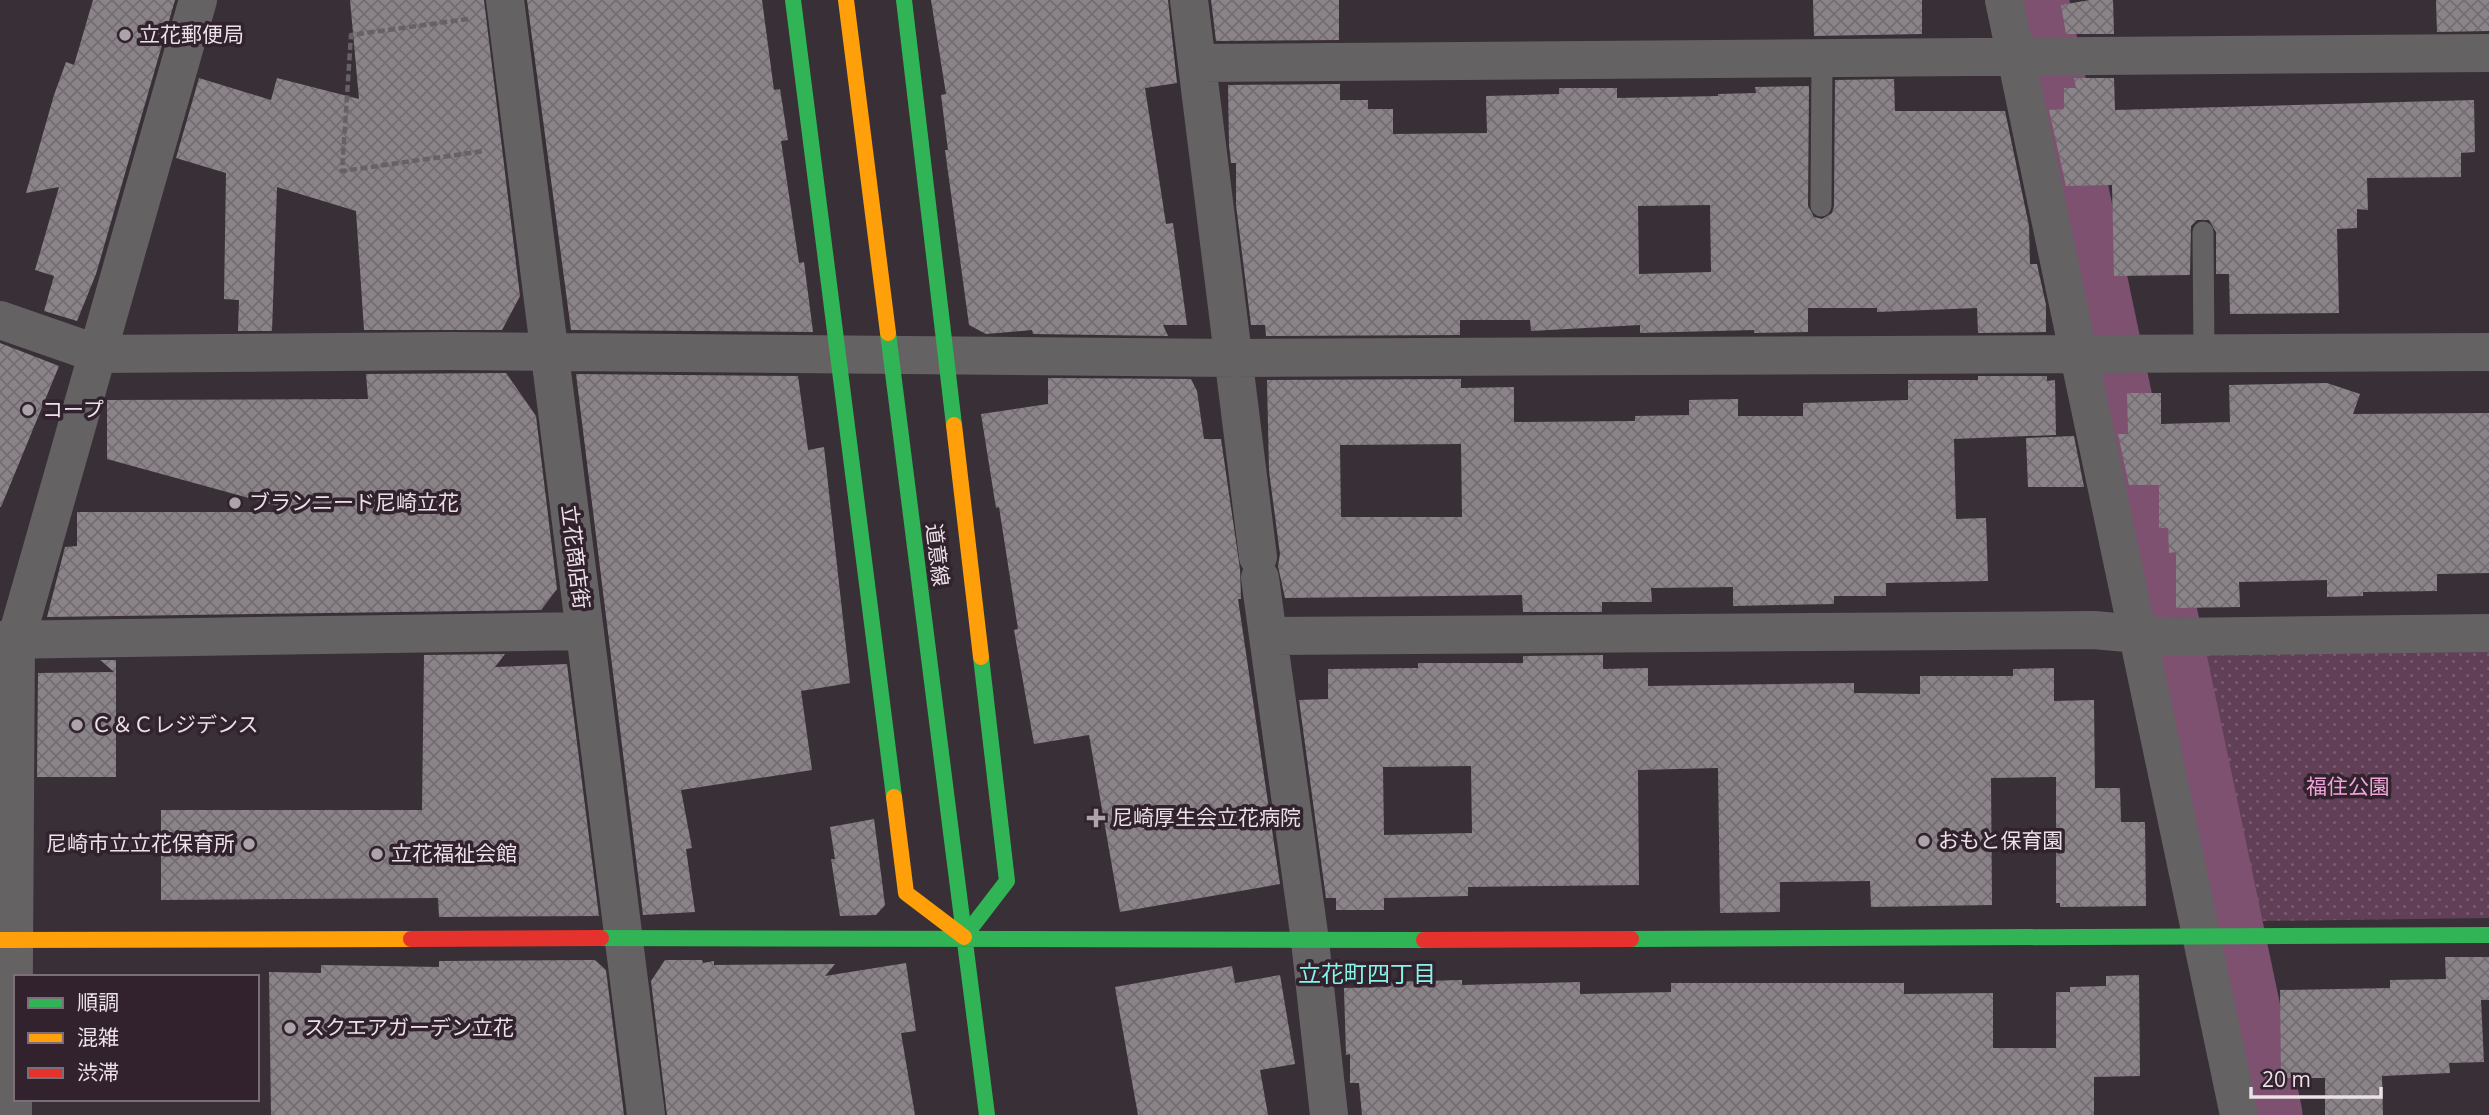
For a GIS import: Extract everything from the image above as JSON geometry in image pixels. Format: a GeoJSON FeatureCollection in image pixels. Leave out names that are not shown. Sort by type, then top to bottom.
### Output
{"type":"FeatureCollection","features":[{"type":"Feature","properties":{"kind":"street"},"geometry":{"type":"LineString","coordinates":[[13,1115],[7,940],[8,640],[98,354],[198,0]]}},
{"type":"Feature","properties":{"kind":"street"},"geometry":{"type":"LineString","coordinates":[[793,0],[906,893],[964,937]]}},
{"type":"Feature","properties":{"kind":"street","name":"道意線"},"geometry":{"type":"LineString","coordinates":[[846,0],[987,1115]]}},
{"type":"Feature","properties":{"kind":"street"},"geometry":{"type":"LineString","coordinates":[[904,0],[1007,881],[964,937]]}},
{"type":"Feature","properties":{"kind":"street"},"geometry":{"type":"LineString","coordinates":[[1189,0],[1259,567],[1310,941],[1329,1115]]}},
{"type":"Feature","properties":{"kind":"street"},"geometry":{"type":"LineString","coordinates":[[2004,0],[2034,55],[2219,937],[2239,1115]]}},
{"type":"Feature","properties":{"kind":"street","name":"立花商店街"},"geometry":{"type":"LineString","coordinates":[[506,7],[646,1115]]}},
{"type":"Feature","properties":{"kind":"street"},"geometry":{"type":"LineString","coordinates":[[1197,63],[2489,53]]}},
{"type":"Feature","properties":{"kind":"street"},"geometry":{"type":"LineString","coordinates":[[0,320],[98,354],[451,351],[1234,358],[2489,352]]}},
{"type":"Feature","properties":{"kind":"street"},"geometry":{"type":"LineString","coordinates":[[1268,636],[2094,630],[2154,636],[2489,633]]}},
{"type":"Feature","properties":{"kind":"street"},"geometry":{"type":"LineString","coordinates":[[8,640],[585,631]]}},
{"type":"Feature","properties":{"kind":"street"},"geometry":{"type":"LineString","coordinates":[[7,940],[964,937],[1310,941],[2489,935]]}},
{"type":"Feature","properties":{"kind":"lane"},"geometry":{"type":"LineString","coordinates":[[1821,206],[1822,57]]}},
{"type":"Feature","properties":{"kind":"lane"},"geometry":{"type":"LineString","coordinates":[[2203,232],[2204,354]]}},
{"type":"Feature","properties":{"kind":"path"},"geometry":{"type":"LineString","coordinates":[[506,7],[351,36],[342,171],[523,145]]}},
{"type":"Feature","properties":{"kind":"green space","name":"福住公園"},"geometry":{"type":"Polygon","coordinates":[[[2489,651],[2489,918],[2257,921],[2235,909],[2185,668],[2199,654],[2489,651]]]}},
{"type":"Feature","properties":{"kind":"building"},"geometry":{"type":"Polygon","coordinates":[[[93,0],[175,0],[96,274],[77,321],[44,311],[54,276],[35,270],[59,187],[26,193],[54,95],[66,62],[74,65],[93,0]]]}},
{"type":"Feature","properties":{"kind":"building"},"geometry":{"type":"Polygon","coordinates":[[[350,0],[484,0],[520,296],[502,330],[364,330],[356,211],[277,187],[272,331],[238,331],[239,300],[224,299],[226,173],[176,158],[199,78],[271,100],[277,78],[359,99],[350,0]]]}},
{"type":"Feature","properties":{"kind":"building"},"geometry":{"type":"Polygon","coordinates":[[[527,0],[762,0],[774,90],[780,89],[788,140],[781,141],[799,263],[804,262],[813,332],[571,330],[527,0]]]}},
{"type":"Feature","properties":{"kind":"building"},"geometry":{"type":"Polygon","coordinates":[[[931,0],[1168,0],[1177,83],[1145,88],[1166,224],[1173,223],[1187,325],[1163,325],[1168,336],[1033,334],[1032,330],[986,334],[969,325],[945,150],[948,150],[941,95],[946,94],[931,0]]]}},
{"type":"Feature","properties":{"kind":"building"},"geometry":{"type":"Polygon","coordinates":[[[1211,0],[1339,0],[1339,40],[1216,41],[1211,0]]]}},
{"type":"Feature","properties":{"kind":"building"},"geometry":{"type":"Polygon","coordinates":[[[1813,0],[1922,0],[1922,34],[1814,36],[1813,0]]]}},
{"type":"Feature","properties":{"kind":"building"},"geometry":{"type":"Polygon","coordinates":[[[2090,0],[2113,0],[2114,34],[2066,34],[2061,5],[2090,0]]]}},
{"type":"Feature","properties":{"kind":"building"},"geometry":{"type":"Polygon","coordinates":[[[2436,0],[2489,0],[2489,31],[2437,32],[2436,0]]]}},
{"type":"Feature","properties":{"kind":"building"},"geometry":{"type":"Polygon","coordinates":[[[2074,78],[2114,78],[2115,110],[2474,100],[2475,152],[2461,153],[2461,177],[2367,178],[2368,210],[2357,209],[2357,228],[2337,229],[2339,313],[2230,314],[2229,274],[2216,274],[2216,232],[2209,220],[2197,220],[2191,226],[2190,275],[2114,276],[2112,185],[2066,186],[2049,110],[2064,109],[2064,88],[2076,88],[2074,78]]]}},
{"type":"Feature","properties":{"kind":"building"},"geometry":{"type":"Polygon","coordinates":[[[1894,79],[1895,111],[2005,111],[2029,226],[2030,264],[2037,264],[2046,305],[2046,332],[1978,333],[1977,308],[1877,312],[1877,308],[1808,308],[1808,332],[1754,333],[1754,330],[1640,333],[1640,325],[1531,331],[1530,320],[1460,320],[1460,335],[1266,336],[1265,325],[1251,325],[1236,205],[1236,163],[1231,163],[1229,145],[1228,85],[1340,84],[1340,100],[1368,100],[1368,109],[1393,109],[1393,134],[1487,133],[1486,96],[1559,94],[1559,88],[1617,88],[1617,98],[1718,96],[1756,93],[1755,87],[1809,86],[1808,206],[1814,217],[1822,219],[1832,213],[1834,206],[1835,80],[1894,79]],[[1710,205],[1638,206],[1639,274],[1711,272],[1710,205]]]}},
{"type":"Feature","properties":{"kind":"building","name":"コープ"},"geometry":{"type":"Polygon","coordinates":[[[0,343],[59,366],[1,507],[0,507],[0,343]]]}},
{"type":"Feature","properties":{"kind":"building","name":"ブランニード尼崎立花"},"geometry":{"type":"Polygon","coordinates":[[[506,373],[536,416],[557,589],[541,610],[47,617],[65,547],[77,546],[77,512],[284,512],[285,508],[107,459],[107,400],[368,399],[366,374],[506,373]]]}},
{"type":"Feature","properties":{"kind":"building"},"geometry":{"type":"Polygon","coordinates":[[[576,374],[798,376],[808,450],[824,447],[850,683],[801,691],[812,770],[681,790],[692,848],[686,849],[695,912],[643,915],[576,374]]]}},
{"type":"Feature","properties":{"kind":"building"},"geometry":{"type":"Polygon","coordinates":[[[1978,376],[2047,376],[2047,381],[2055,380],[2056,435],[1954,439],[1956,519],[1986,518],[1988,581],[1886,583],[1886,596],[1834,596],[1834,604],[1733,606],[1733,587],[1651,588],[1652,602],[1602,602],[1602,612],[1523,612],[1522,595],[1285,598],[1278,566],[1280,554],[1269,471],[1267,380],[1461,379],[1461,388],[1514,387],[1514,422],[1635,421],[1635,416],[1689,415],[1689,400],[1738,399],[1738,416],[1803,416],[1803,403],[1908,400],[1908,380],[1978,380],[1978,376]],[[1461,444],[1340,445],[1341,517],[1462,517],[1461,444]]]}},
{"type":"Feature","properties":{"kind":"building"},"geometry":{"type":"Polygon","coordinates":[[[1048,378],[1191,379],[1197,391],[1204,439],[1221,439],[1240,569],[1241,599],[1238,599],[1280,884],[1120,912],[1089,735],[1034,744],[1014,630],[1018,629],[999,507],[996,508],[981,414],[1048,404],[1048,378]]]}},
{"type":"Feature","properties":{"kind":"building"},"geometry":{"type":"Polygon","coordinates":[[[2327,383],[2360,394],[2353,414],[2489,413],[2489,573],[2437,574],[2437,591],[2363,592],[2363,596],[2327,597],[2327,580],[2239,582],[2240,607],[2176,608],[2176,552],[2169,553],[2168,528],[2159,528],[2159,485],[2129,485],[2118,434],[2128,434],[2127,393],[2161,393],[2161,424],[2230,422],[2229,385],[2327,383]]]}},
{"type":"Feature","properties":{"kind":"building"},"geometry":{"type":"Polygon","coordinates":[[[2074,436],[2084,487],[2028,487],[2026,438],[2074,436]]]}},
{"type":"Feature","properties":{"kind":"building"},"geometry":{"type":"Polygon","coordinates":[[[505,654],[495,667],[567,664],[599,916],[439,917],[438,898],[161,900],[161,810],[422,810],[424,655],[505,654]]]}},
{"type":"Feature","properties":{"kind":"building"},"geometry":{"type":"Polygon","coordinates":[[[1603,655],[1603,669],[1648,668],[1648,686],[1854,683],[1854,693],[1920,694],[1920,676],[2013,676],[2013,669],[2054,668],[2054,701],[2094,700],[2095,788],[2120,788],[2121,822],[2145,822],[2146,906],[2060,907],[2060,903],[2056,903],[2056,777],[1991,778],[1992,905],[1871,907],[1870,881],[1780,882],[1780,912],[1720,913],[1718,768],[1638,770],[1639,885],[1468,887],[1468,896],[1384,898],[1384,910],[1336,910],[1336,898],[1326,898],[1299,700],[1328,699],[1328,669],[1418,668],[1418,663],[1523,663],[1523,656],[1603,655]],[[1471,766],[1383,767],[1384,835],[1472,833],[1471,766]]]}},
{"type":"Feature","properties":{"kind":"building","name":"Ｃ＆Ｃレジデンス"},"geometry":{"type":"Polygon","coordinates":[[[100,660],[116,660],[116,777],[37,777],[38,673],[114,672],[100,660]]]}},
{"type":"Feature","properties":{"kind":"building"},"geometry":{"type":"Polygon","coordinates":[[[874,819],[885,905],[876,915],[840,916],[831,859],[835,859],[830,827],[874,819]]]}},
{"type":"Feature","properties":{"kind":"building"},"geometry":{"type":"Polygon","coordinates":[[[2445,957],[2489,957],[2489,1000],[2481,1000],[2484,1062],[2449,1063],[2450,1073],[2382,1076],[2383,1115],[2325,1115],[2325,1078],[2281,1078],[2280,990],[2390,988],[2390,980],[2446,979],[2445,957]]]}},
{"type":"Feature","properties":{"kind":"building"},"geometry":{"type":"Polygon","coordinates":[[[595,960],[606,970],[624,1115],[271,1115],[269,972],[321,973],[321,965],[439,967],[439,961],[595,960]]]}},
{"type":"Feature","properties":{"kind":"building"},"geometry":{"type":"Polygon","coordinates":[[[665,960],[702,960],[703,963],[714,961],[714,965],[835,964],[825,976],[906,963],[916,1031],[901,1033],[915,1115],[667,1115],[651,981],[665,960]]]}},
{"type":"Feature","properties":{"kind":"building"},"geometry":{"type":"Polygon","coordinates":[[[1232,966],[1235,983],[1280,975],[1295,1064],[1260,1070],[1268,1115],[1138,1115],[1115,987],[1232,966]]]}},
{"type":"Feature","properties":{"kind":"building"},"geometry":{"type":"Polygon","coordinates":[[[2139,975],[2140,1076],[2094,1077],[2094,1115],[1362,1115],[1359,1083],[1350,1083],[1350,1054],[1346,1055],[1344,988],[1387,987],[1386,982],[1462,980],[1462,985],[1580,982],[1580,994],[1671,992],[1671,983],[1904,983],[1904,994],[1993,993],[1993,1048],[2056,1048],[2056,992],[2070,992],[2070,987],[2106,986],[2106,976],[2139,975]]]}},
{"type":"Feature","properties":{"kind":"waterway"},"geometry":{"type":"LineString","coordinates":[[2030,0],[2264,1115]]}},
{"type":"Feature","properties":{"kind":"traffic: fast"},"geometry":{"type":"LineString","coordinates":[[793,0],[894,797]]}},
{"type":"Feature","properties":{"kind":"traffic: fast"},"geometry":{"type":"LineString","coordinates":[[904,0],[954,425]]}},
{"type":"Feature","properties":{"kind":"traffic: fast"},"geometry":{"type":"LineString","coordinates":[[888,333],[953,848]]}},
{"type":"Feature","properties":{"kind":"traffic: fast"},"geometry":{"type":"LineString","coordinates":[[964,937],[1007,881],[981,657]]}},
{"type":"Feature","properties":{"kind":"traffic: fast"},"geometry":{"type":"LineString","coordinates":[[953,848],[987,1115]]}},
{"type":"Feature","properties":{"kind":"traffic: fast"},"geometry":{"type":"LineString","coordinates":[[1631,939],[2489,935]]}},
{"type":"Feature","properties":{"kind":"traffic: fast"},"geometry":{"type":"LineString","coordinates":[[601,938],[1424,940]]}},
{"type":"Feature","properties":{"kind":"traffic: slow"},"geometry":{"type":"LineString","coordinates":[[846,0],[888,333]]}},
{"type":"Feature","properties":{"kind":"traffic: slow"},"geometry":{"type":"LineString","coordinates":[[954,425],[981,657]]}},
{"type":"Feature","properties":{"kind":"traffic: slow"},"geometry":{"type":"LineString","coordinates":[[894,797],[906,893],[964,937]]}},
{"type":"Feature","properties":{"kind":"traffic: slow"},"geometry":{"type":"LineString","coordinates":[[0,940],[411,939]]}},
{"type":"Feature","properties":{"kind":"traffic: jam"},"geometry":{"type":"LineString","coordinates":[[411,939],[601,938]]}},
{"type":"Feature","properties":{"kind":"traffic: jam"},"geometry":{"type":"LineString","coordinates":[[1424,940],[1631,939]]}},
{"type":"Feature","properties":{"kind":"place","name":"立花郵便局"},"geometry":{"type":"Point","coordinates":[125,35]}},
{"type":"Feature","properties":{"kind":"place","name":"コープ"},"geometry":{"type":"Point","coordinates":[28,410]}},
{"type":"Feature","properties":{"kind":"place","name":"ブランニード尼崎立花"},"geometry":{"type":"Point","coordinates":[235,503]}},
{"type":"Feature","properties":{"kind":"place","name":"Ｃ＆Ｃレジデンス"},"geometry":{"type":"Point","coordinates":[77,725]}},
{"type":"Feature","properties":{"kind":"place","name":"尼崎厚生会立花病院"},"geometry":{"type":"Point","coordinates":[1096,818]}},
{"type":"Feature","properties":{"kind":"place","name":"おもと保育園"},"geometry":{"type":"Point","coordinates":[1924,841]}},
{"type":"Feature","properties":{"kind":"place","name":"尼崎市立立花保育所"},"geometry":{"type":"Point","coordinates":[249,844]}},
{"type":"Feature","properties":{"kind":"place","name":"立花福祉会館"},"geometry":{"type":"Point","coordinates":[377,854]}},
{"type":"Feature","properties":{"kind":"place","name":"スクエアガーデン立花"},"geometry":{"type":"Point","coordinates":[290,1028]}},
{"type":"Feature","properties":{"kind":"district","name":"立花町四丁目"},"geometry":{"type":"Point","coordinates":[1367,974]}}]}
